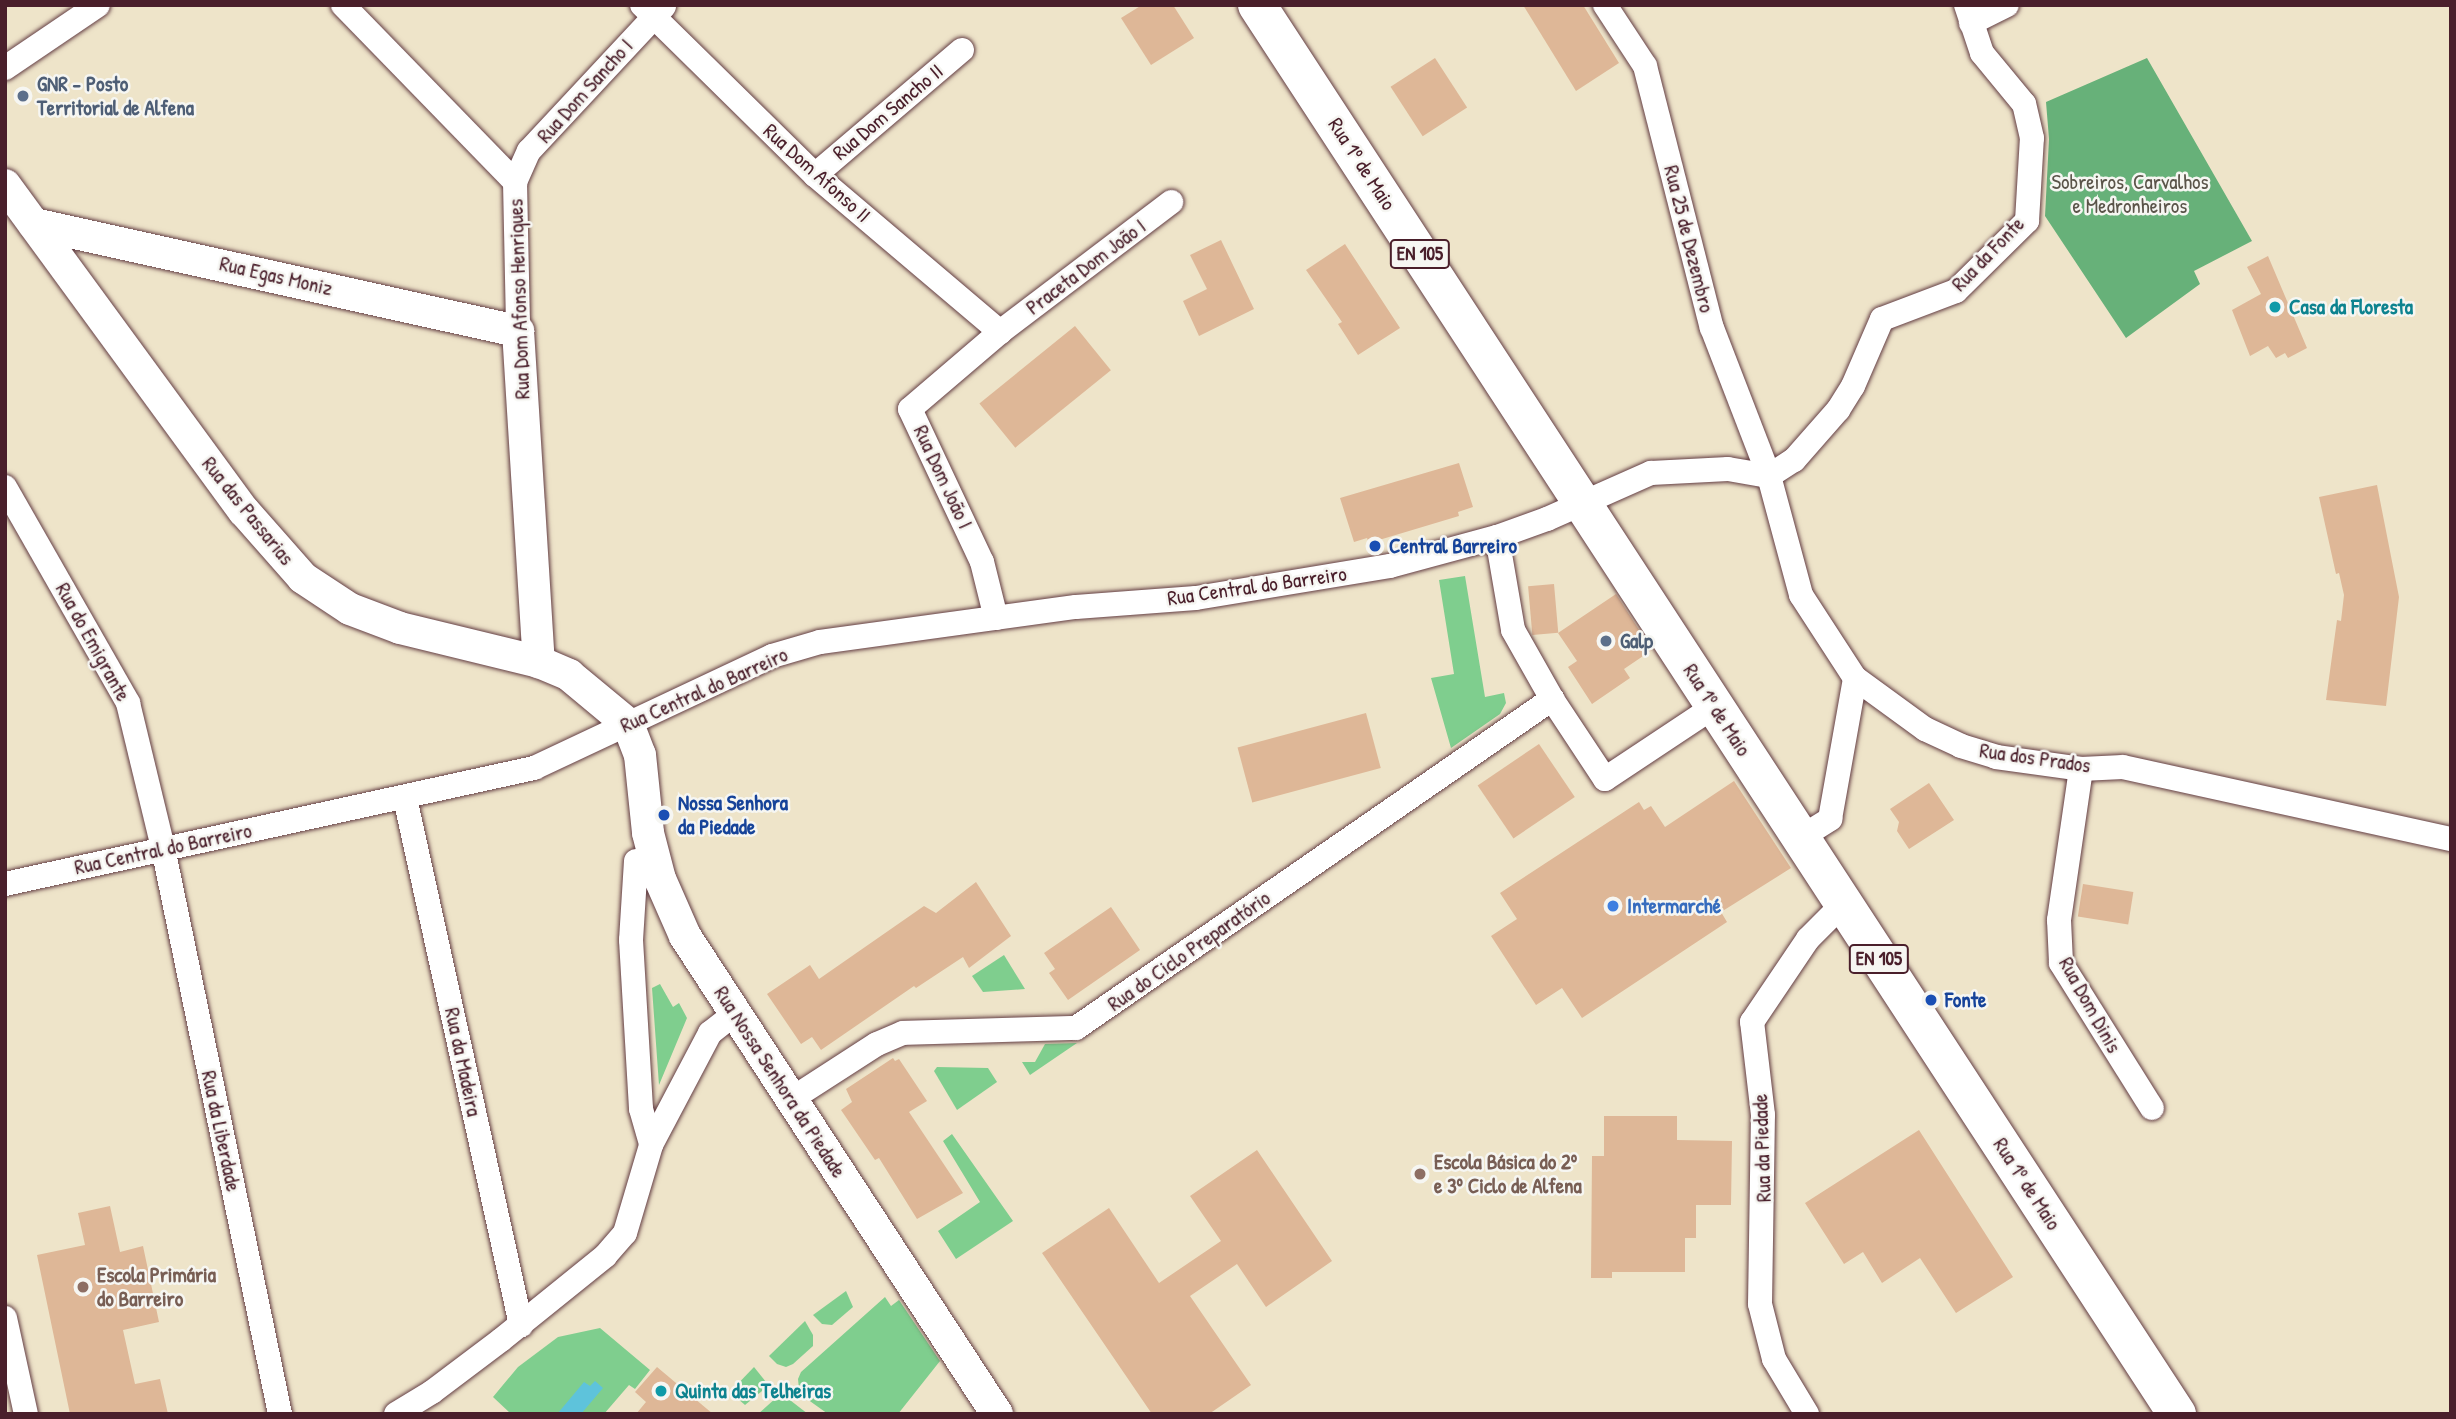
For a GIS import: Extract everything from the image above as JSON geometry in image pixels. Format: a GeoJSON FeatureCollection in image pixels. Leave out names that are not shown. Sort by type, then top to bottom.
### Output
{"type":"FeatureCollection","features":[{"type":"Feature","properties":{"kind":"main road","name":"Rua 1º de Maio"},"geometry":{"type":"LineString","coordinates":[[1257,5],[2177,1414]]}},
{"type":"Feature","properties":{"kind":"street"},"geometry":{"type":"LineString","coordinates":[[5,68],[97,5]]}},
{"type":"Feature","properties":{"kind":"street","name":"Rua Dom Afonso Henriques"},"geometry":{"type":"LineString","coordinates":[[343,5],[515,183],[518,331],[539,662]]}},
{"type":"Feature","properties":{"kind":"street","name":"Rua 25 de Dezembro"},"geometry":{"type":"LineString","coordinates":[[1605,5],[1645,66],[1712,328],[1769,476]]}},
{"type":"Feature","properties":{"kind":"street"},"geometry":{"type":"LineString","coordinates":[[1968,14],[2007,5]]}},
{"type":"Feature","properties":{"kind":"street","name":"Rua Dom Sancho I"},"geometry":{"type":"LineString","coordinates":[[515,183],[529,151],[653,9]]}},
{"type":"Feature","properties":{"kind":"street","name":"Rua Dom Afonso II"},"geometry":{"type":"LineString","coordinates":[[653,9],[815,175],[1000,332]]}},
{"type":"Feature","properties":{"kind":"street","name":"Rua da Fonte"},"geometry":{"type":"LineString","coordinates":[[1769,476],[1794,460],[1838,410],[1853,386],[1882,319],[1956,291],[2027,220],[2032,138],[2024,104],[1982,53],[1968,14]]}},
{"type":"Feature","properties":{"kind":"street","name":"Rua Dom Sancho II"},"geometry":{"type":"LineString","coordinates":[[815,175],[962,50]]}},
{"type":"Feature","properties":{"kind":"street","name":"Rua das Passarias"},"geometry":{"type":"LineString","coordinates":[[5,185],[244,511],[303,578],[349,609],[400,628],[539,662],[569,676],[628,724]]}},
{"type":"Feature","properties":{"kind":"street","name":"Praceta Dom João I"},"geometry":{"type":"LineString","coordinates":[[1000,332],[1171,202]]}},
{"type":"Feature","properties":{"kind":"street","name":"Rua Egas Moniz"},"geometry":{"type":"LineString","coordinates":[[34,224],[518,331]]}},
{"type":"Feature","properties":{"kind":"street","name":"Rua Dom João I"},"geometry":{"type":"LineString","coordinates":[[996,618],[982,562],[911,409],[1000,332]]}},
{"type":"Feature","properties":{"kind":"street","name":"Rua Central do Barreiro"},"geometry":{"type":"LineString","coordinates":[[5,884],[163,848],[405,799],[534,768],[784,652],[820,642],[1076,607],[1196,598],[1390,566],[1497,537],[1651,473],[1728,469],[1769,476]]}},
{"type":"Feature","properties":{"kind":"street","name":"Rua dos Prados"},"geometry":{"type":"LineString","coordinates":[[1769,476],[1801,595],[1855,678],[1924,729],[1961,746],[1996,757],[2081,769],[2123,767],[2451,839]]}},
{"type":"Feature","properties":{"kind":"street","name":"Rua do Emigrante"},"geometry":{"type":"LineString","coordinates":[[5,487],[128,703],[163,848]]}},
{"type":"Feature","properties":{"kind":"street"},"geometry":{"type":"LineString","coordinates":[[1497,537],[1513,630],[1552,699],[1605,779],[1714,706]]}},
{"type":"Feature","properties":{"kind":"street"},"geometry":{"type":"LineString","coordinates":[[1800,838],[1830,819],[1855,678]]}},
{"type":"Feature","properties":{"kind":"street","name":"Rua do Ciclo Preparatório"},"geometry":{"type":"LineString","coordinates":[[790,1100],[877,1044],[904,1033],[1076,1028],[1552,699]]}},
{"type":"Feature","properties":{"kind":"street","name":"Rua Nossa Senhora da Piedade"},"geometry":{"type":"LineString","coordinates":[[628,724],[640,755],[648,833],[660,879],[685,936],[997,1414]]}},
{"type":"Feature","properties":{"kind":"street","name":"Rua Dom Dinis"},"geometry":{"type":"LineString","coordinates":[[2081,769],[2059,919],[2061,963],[2152,1108]]}},
{"type":"Feature","properties":{"kind":"street","name":"Rua da Madeira"},"geometry":{"type":"LineString","coordinates":[[405,799],[521,1325]]}},
{"type":"Feature","properties":{"kind":"street","name":"Rua da Liberdade"},"geometry":{"type":"LineString","coordinates":[[163,848],[280,1414]]}},
{"type":"Feature","properties":{"kind":"street"},"geometry":{"type":"LineString","coordinates":[[636,861],[631,940],[641,1109],[651,1144]]}},
{"type":"Feature","properties":{"kind":"street","name":"Rua da Piedade"},"geometry":{"type":"LineString","coordinates":[[1807,1414],[1774,1359],[1760,1304],[1763,1115],[1752,1022],[1808,939],[1843,904]]}},
{"type":"Feature","properties":{"kind":"street"},"geometry":{"type":"LineString","coordinates":[[396,1414],[432,1392],[582,1277],[625,1233],[651,1144],[710,1033],[734,1014]]}},
{"type":"Feature","properties":{"kind":"street"},"geometry":{"type":"LineString","coordinates":[[5,1318],[26,1414]]}},
{"type":"Feature","properties":{"kind":"green space","name":"Sobreiros, Carvalhos e Medronheiros"},"geometry":{"type":"Polygon","coordinates":[[[2147,58],[2252,241],[2194,271],[2200,284],[2126,338],[2045,216],[2049,139],[2046,102],[2147,58]]]}},
{"type":"Feature","properties":{"kind":"green space"},"geometry":{"type":"Polygon","coordinates":[[[1465,576],[1485,697],[1504,693],[1506,703],[1500,714],[1451,748],[1431,678],[1454,674],[1439,580],[1465,576]]]}},
{"type":"Feature","properties":{"kind":"green space"},"geometry":{"type":"Polygon","coordinates":[[[1004,955],[1025,989],[983,992],[972,976],[1004,955]]]}},
{"type":"Feature","properties":{"kind":"green space"},"geometry":{"type":"Polygon","coordinates":[[[660,984],[673,1007],[679,1003],[687,1018],[659,1085],[652,988],[660,984]]]}},
{"type":"Feature","properties":{"kind":"green space"},"geometry":{"type":"Polygon","coordinates":[[[1077,1043],[1030,1075],[1022,1062],[1035,1062],[1045,1044],[1077,1043]]]}},
{"type":"Feature","properties":{"kind":"green space"},"geometry":{"type":"Polygon","coordinates":[[[937,1067],[988,1068],[997,1082],[957,1110],[934,1071],[937,1067]]]}},
{"type":"Feature","properties":{"kind":"green space"},"geometry":{"type":"Polygon","coordinates":[[[952,1134],[1013,1221],[956,1259],[938,1231],[980,1202],[943,1141],[952,1134]]]}},
{"type":"Feature","properties":{"kind":"green space"},"geometry":{"type":"Polygon","coordinates":[[[846,1291],[853,1307],[832,1325],[822,1324],[813,1315],[846,1291]]]}},
{"type":"Feature","properties":{"kind":"green space"},"geometry":{"type":"Polygon","coordinates":[[[885,1297],[891,1306],[899,1300],[940,1361],[898,1414],[828,1414],[807,1399],[799,1389],[798,1379],[801,1372],[885,1297]]]}},
{"type":"Feature","properties":{"kind":"green space"},"geometry":{"type":"Polygon","coordinates":[[[805,1321],[813,1335],[813,1346],[793,1364],[786,1367],[777,1364],[769,1356],[805,1321]]]}},
{"type":"Feature","properties":{"kind":"green space"},"geometry":{"type":"Polygon","coordinates":[[[600,1328],[650,1370],[635,1389],[629,1385],[604,1414],[511,1414],[493,1397],[518,1367],[558,1337],[600,1328]]]}},
{"type":"Feature","properties":{"kind":"green space"},"geometry":{"type":"Polygon","coordinates":[[[754,1367],[766,1382],[762,1391],[745,1405],[730,1392],[754,1367]]]}},
{"type":"Feature","properties":{"kind":"green space"},"geometry":{"type":"Polygon","coordinates":[[[777,1397],[786,1397],[808,1414],[758,1414],[777,1397]]]}},
{"type":"Feature","properties":{"kind":"water"},"geometry":{"type":"Polygon","coordinates":[[[595,1381],[603,1388],[581,1414],[558,1413],[584,1382],[590,1386],[595,1381]]]}},
{"type":"Feature","properties":{"kind":"building"},"geometry":{"type":"Polygon","coordinates":[[[1142,5],[1173,5],[1194,38],[1151,65],[1121,18],[1142,5]]]}},
{"type":"Feature","properties":{"kind":"building"},"geometry":{"type":"Polygon","coordinates":[[[1523,5],[1583,5],[1619,63],[1576,91],[1523,5]]]}},
{"type":"Feature","properties":{"kind":"building"},"geometry":{"type":"Polygon","coordinates":[[[1435,58],[1467,107],[1423,136],[1391,87],[1435,58]]]}},
{"type":"Feature","properties":{"kind":"building"},"geometry":{"type":"Polygon","coordinates":[[[1221,240],[1254,309],[1199,336],[1183,301],[1207,289],[1190,255],[1221,240]]]}},
{"type":"Feature","properties":{"kind":"building"},"geometry":{"type":"Polygon","coordinates":[[[1345,244],[1400,328],[1358,355],[1338,324],[1342,322],[1306,270],[1345,244]]]}},
{"type":"Feature","properties":{"kind":"building","name":"Casa da Floresta"},"geometry":{"type":"Polygon","coordinates":[[[2268,256],[2307,348],[2288,358],[2285,353],[2276,358],[2268,346],[2250,356],[2232,310],[2261,294],[2247,267],[2268,256]]]}},
{"type":"Feature","properties":{"kind":"building"},"geometry":{"type":"Polygon","coordinates":[[[1075,326],[1111,370],[1015,448],[979,403],[1075,326]]]}},
{"type":"Feature","properties":{"kind":"building"},"geometry":{"type":"Polygon","coordinates":[[[1459,463],[1473,507],[1458,512],[1459,516],[1369,543],[1367,538],[1354,542],[1340,498],[1459,463]]]}},
{"type":"Feature","properties":{"kind":"building"},"geometry":{"type":"Polygon","coordinates":[[[2377,485],[2399,597],[2386,706],[2326,700],[2337,620],[2341,621],[2344,595],[2339,573],[2336,574],[2319,497],[2377,485]]]}},
{"type":"Feature","properties":{"kind":"building"},"geometry":{"type":"Polygon","coordinates":[[[1554,584],[1558,633],[1532,635],[1528,586],[1554,584]]]}},
{"type":"Feature","properties":{"kind":"building","name":"Galp"},"geometry":{"type":"Polygon","coordinates":[[[1616,594],[1652,650],[1624,669],[1630,678],[1592,704],[1568,667],[1577,661],[1558,633],[1616,594]]]}},
{"type":"Feature","properties":{"kind":"building"},"geometry":{"type":"Polygon","coordinates":[[[1366,713],[1381,768],[1252,802],[1238,747],[1366,713]]]}},
{"type":"Feature","properties":{"kind":"building"},"geometry":{"type":"Polygon","coordinates":[[[1539,744],[1575,797],[1513,838],[1478,785],[1539,744]]]}},
{"type":"Feature","properties":{"kind":"building","name":"Intermarché"},"geometry":{"type":"Polygon","coordinates":[[[1734,781],[1791,868],[1721,912],[1727,922],[1582,1018],[1562,988],[1536,1005],[1491,936],[1517,919],[1500,893],[1639,802],[1644,810],[1651,806],[1665,827],[1734,781]]]}},
{"type":"Feature","properties":{"kind":"building"},"geometry":{"type":"Polygon","coordinates":[[[1929,783],[1954,820],[1909,849],[1897,831],[1899,822],[1890,809],[1929,783]]]}},
{"type":"Feature","properties":{"kind":"building"},"geometry":{"type":"Polygon","coordinates":[[[976,882],[1011,936],[969,968],[963,957],[916,988],[914,986],[821,1050],[812,1037],[801,1044],[767,994],[810,965],[819,979],[924,906],[936,913],[976,882]]]}},
{"type":"Feature","properties":{"kind":"building"},"geometry":{"type":"Polygon","coordinates":[[[2083,884],[2133,892],[2128,925],[2078,917],[2083,884]]]}},
{"type":"Feature","properties":{"kind":"building"},"geometry":{"type":"Polygon","coordinates":[[[1111,907],[1140,950],[1068,1000],[1049,973],[1055,969],[1044,953],[1111,907]]]}},
{"type":"Feature","properties":{"kind":"building"},"geometry":{"type":"Polygon","coordinates":[[[893,1058],[895,1061],[899,1059],[927,1101],[909,1112],[963,1193],[917,1219],[879,1158],[875,1160],[841,1110],[852,1102],[846,1089],[893,1058]]]}},
{"type":"Feature","properties":{"kind":"building"},"geometry":{"type":"Polygon","coordinates":[[[1604,1116],[1677,1116],[1677,1140],[1732,1141],[1731,1205],[1696,1205],[1696,1238],[1685,1238],[1685,1272],[1612,1272],[1612,1278],[1591,1278],[1592,1156],[1604,1156],[1604,1116]]]}},
{"type":"Feature","properties":{"kind":"building"},"geometry":{"type":"Polygon","coordinates":[[[1919,1130],[2013,1277],[1956,1313],[1920,1258],[1882,1283],[1863,1252],[1844,1264],[1805,1203],[1919,1130]]]}},
{"type":"Feature","properties":{"kind":"building"},"geometry":{"type":"Polygon","coordinates":[[[1257,1150],[1332,1261],[1266,1307],[1237,1264],[1190,1296],[1251,1385],[1209,1414],[1152,1414],[1042,1253],[1109,1208],[1159,1283],[1221,1241],[1190,1196],[1257,1150]]]}},
{"type":"Feature","properties":{"kind":"building","name":"Escola Primária do Barreiro"},"geometry":{"type":"Polygon","coordinates":[[[110,1206],[120,1252],[143,1246],[159,1322],[123,1330],[135,1384],[160,1379],[168,1414],[70,1414],[37,1255],[85,1245],[78,1213],[110,1206]]]}},
{"type":"Feature","properties":{"kind":"building","name":"Quinta das Telheiras"},"geometry":{"type":"Polygon","coordinates":[[[657,1367],[713,1414],[636,1414],[646,1402],[635,1392],[657,1367]]]}},
{"type":"Feature","properties":{"kind":"place","name":"GNR - Posto Territorial de Alfena"},"geometry":{"type":"Point","coordinates":[23,96]}},
{"type":"Feature","properties":{"kind":"place","name":"Casa da Floresta"},"geometry":{"type":"Point","coordinates":[2275,307]}},
{"type":"Feature","properties":{"kind":"place","name":"Central Barreiro"},"geometry":{"type":"Point","coordinates":[1375,546]}},
{"type":"Feature","properties":{"kind":"place","name":"Galp"},"geometry":{"type":"Point","coordinates":[1606,641]}},
{"type":"Feature","properties":{"kind":"place","name":"Nossa Senhora da Piedade"},"geometry":{"type":"Point","coordinates":[664,815]}},
{"type":"Feature","properties":{"kind":"place","name":"Intermarché"},"geometry":{"type":"Point","coordinates":[1613,906]}},
{"type":"Feature","properties":{"kind":"place","name":"Fonte"},"geometry":{"type":"Point","coordinates":[1931,1000]}},
{"type":"Feature","properties":{"kind":"place","name":"Escola Básica do 2º e 3º Ciclo de Alfena"},"geometry":{"type":"Point","coordinates":[1420,1174]}},
{"type":"Feature","properties":{"kind":"place","name":"Escola Primária do Barreiro"},"geometry":{"type":"Point","coordinates":[83,1287]}},
{"type":"Feature","properties":{"kind":"place","name":"Quinta das Telheiras"},"geometry":{"type":"Point","coordinates":[661,1391]}}]}
